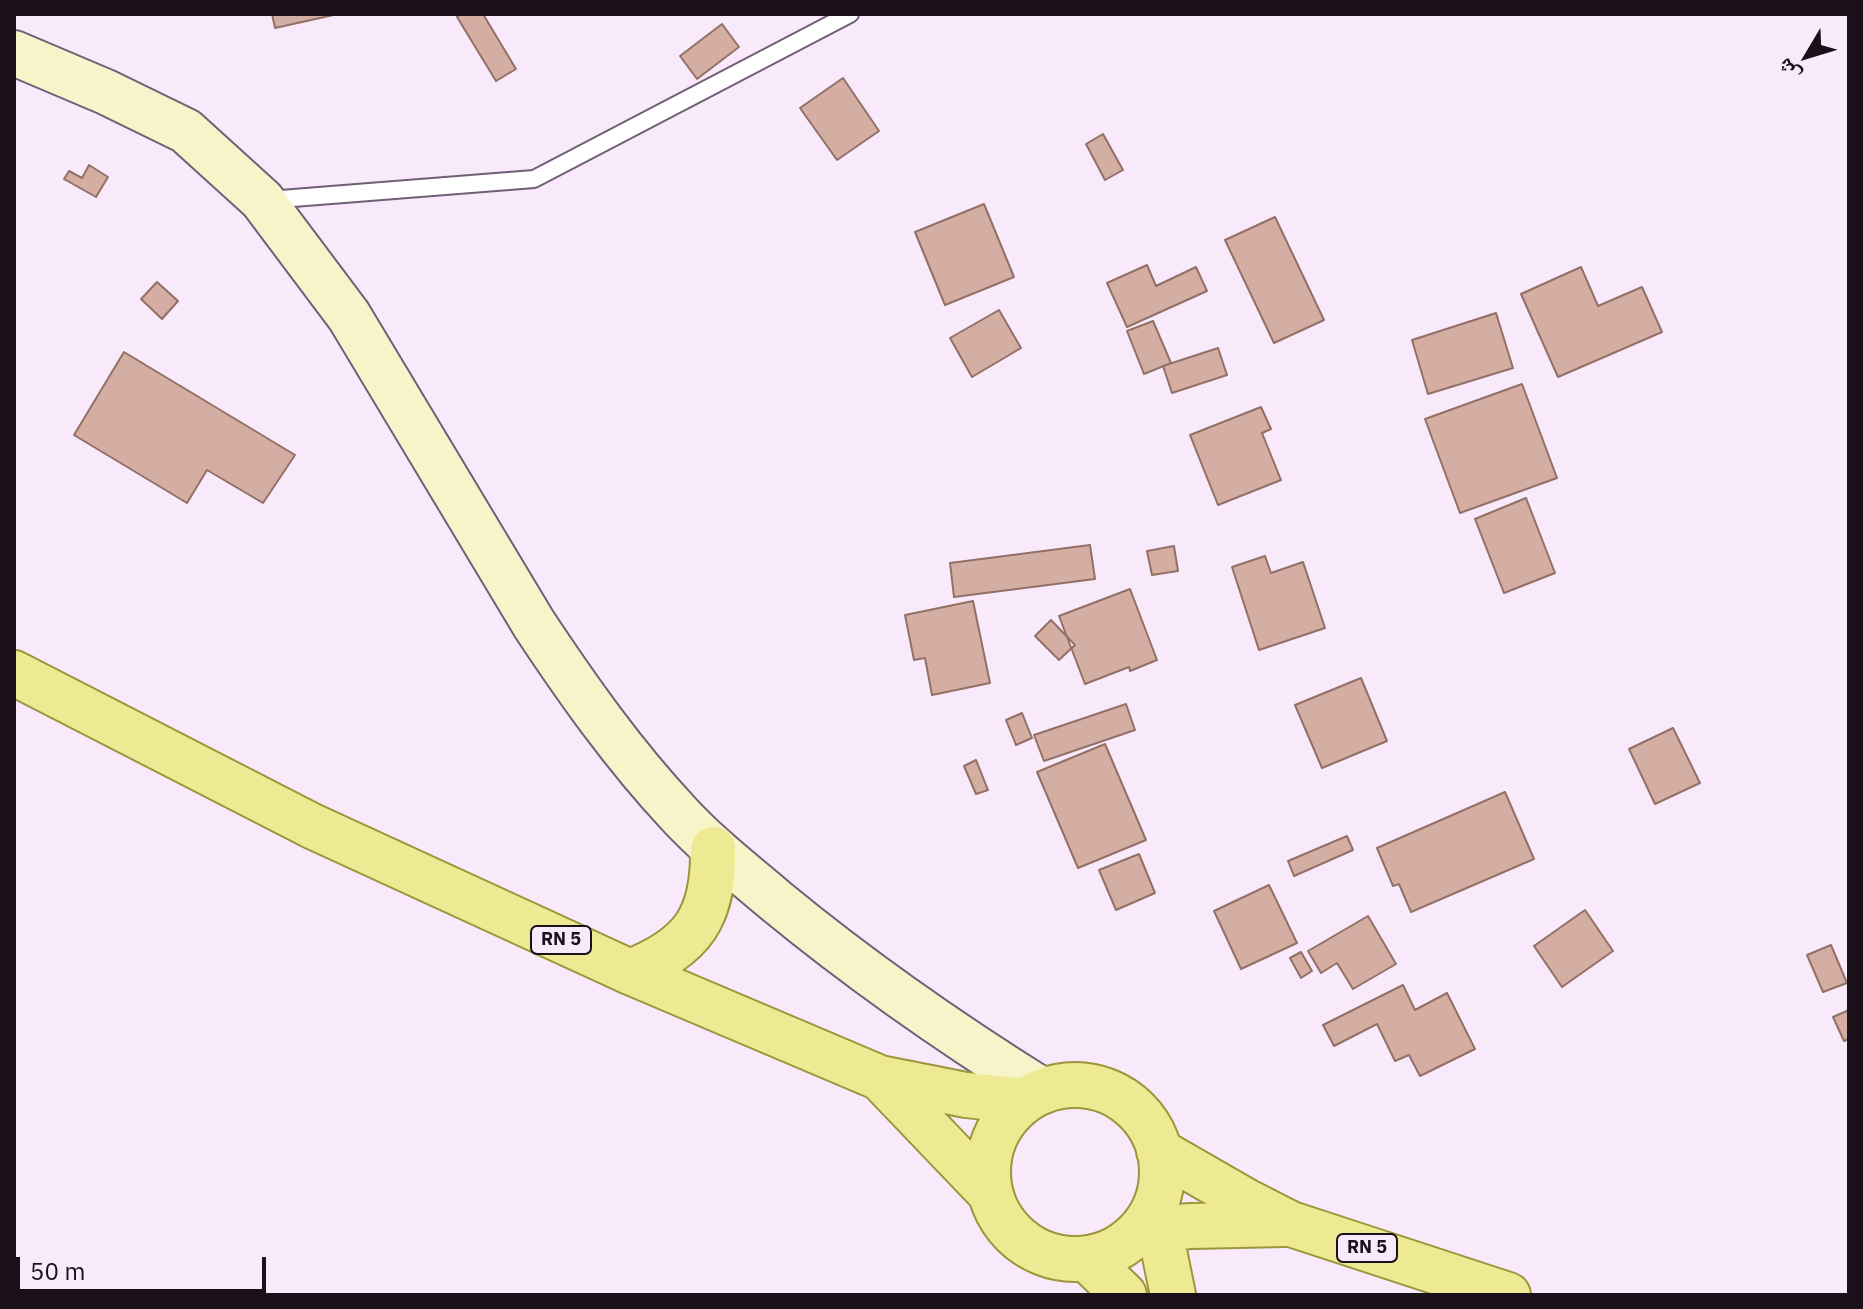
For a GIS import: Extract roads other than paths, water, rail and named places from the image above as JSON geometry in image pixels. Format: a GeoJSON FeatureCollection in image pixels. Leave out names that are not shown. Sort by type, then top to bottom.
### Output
{"type":"FeatureCollection","features":[{"type":"Feature","properties":{"kind":"main road"},"geometry":{"type":"LineString","coordinates":[[14,53],[106,92],[186,131],[262,200],[349,316],[564,670],[676,812],[713,849],[885,986],[961,1039],[1034,1096]]}},
{"type":"Feature","properties":{"kind":"main road","name":"RN 5"},"geometry":{"type":"LineString","coordinates":[[14,673],[312,826],[630,972],[880,1078],[966,1095],[1034,1096]]}},
{"type":"Feature","properties":{"kind":"main road"},"geometry":{"type":"LineString","coordinates":[[630,972],[660,960],[686,940],[704,913],[714,882],[713,849]]}},
{"type":"Feature","properties":{"kind":"main road","name":"RN 5"},"geometry":{"type":"LineString","coordinates":[[880,1078],[991,1194]]}},
{"type":"Feature","properties":{"kind":"main road","name":"RN 5"},"geometry":{"type":"LineString","coordinates":[[1063,1086],[1105,1090],[1139,1114],[1152,1131],[1159,1151],[1161,1179],[1151,1222],[1125,1244],[1107,1254],[1087,1259],[1066,1259],[1026,1245],[998,1214],[991,1194],[988,1173],[990,1152],[997,1132],[1009,1115],[1034,1096],[1063,1086]]}},
{"type":"Feature","properties":{"kind":"main road","name":"RN 5"},"geometry":{"type":"LineString","coordinates":[[1159,1151],[1291,1224],[1508,1295]]}},
{"type":"Feature","properties":{"kind":"main road"},"geometry":{"type":"LineString","coordinates":[[1151,1222],[1173,1295]]}},
{"type":"Feature","properties":{"kind":"main road","name":"RN 5"},"geometry":{"type":"LineString","coordinates":[[1151,1222],[1291,1224]]}},
{"type":"Feature","properties":{"kind":"main road"},"geometry":{"type":"LineString","coordinates":[[1087,1259],[1124,1295]]}},
{"type":"Feature","properties":{"kind":"main road"},"geometry":{"type":"LineString","coordinates":[[1402,1295],[1442,1272]]}},
{"type":"Feature","properties":{"kind":"lane"},"geometry":{"type":"LineString","coordinates":[[262,200],[534,179],[850,14]]}}]}
